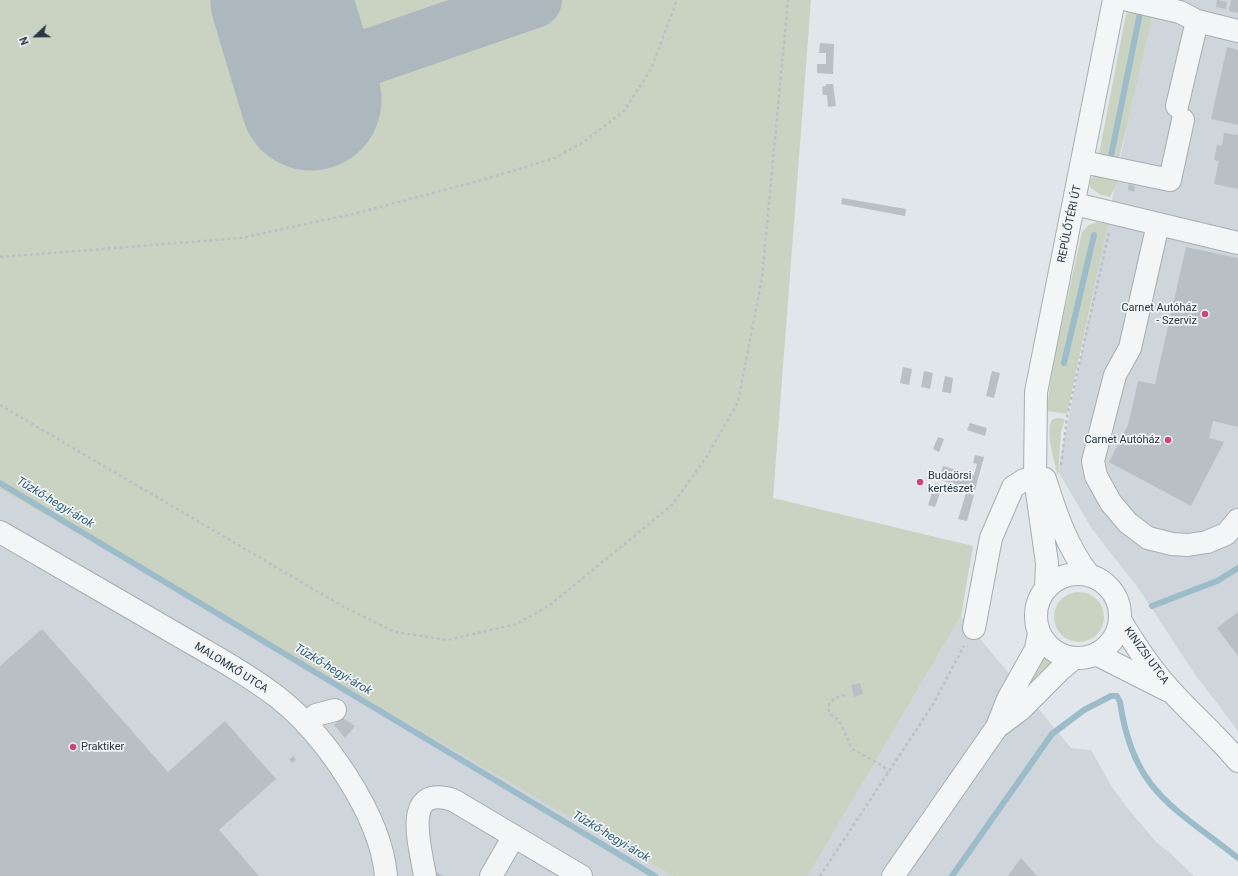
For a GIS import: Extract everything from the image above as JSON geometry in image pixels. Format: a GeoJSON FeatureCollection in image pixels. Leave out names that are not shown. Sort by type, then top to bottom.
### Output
{"type":"FeatureCollection","features":[{"type":"Feature","properties":{"kind":"street","name":"REPÜLŐTÉRI ÚT"},"geometry":{"type":"LineString","coordinates":[[1046,589],[1047,563],[1035,478],[1036,398],[1040,368],[1075,204],[1114,0]]}},
{"type":"Feature","properties":{"kind":"street"},"geometry":{"type":"LineString","coordinates":[[1128,0],[1186,11],[1238,31]]}},
{"type":"Feature","properties":{"kind":"street"},"geometry":{"type":"LineString","coordinates":[[1083,162],[1170,180],[1180,113],[1186,11]]}},
{"type":"Feature","properties":{"kind":"street"},"geometry":{"type":"LineString","coordinates":[[1075,204],[1238,243]]}},
{"type":"Feature","properties":{"kind":"street"},"geometry":{"type":"LineString","coordinates":[[1158,224],[1130,348],[1115,375],[1093,461],[1096,476],[1102,488],[1128,523],[1148,538],[1172,544],[1188,545],[1207,542],[1226,534],[1238,520]]}},
{"type":"Feature","properties":{"kind":"street","name":"REPÜLŐTÉRI ÚT"},"geometry":{"type":"LineString","coordinates":[[1035,449],[1059,523],[1077,560],[1089,576]]}},
{"type":"Feature","properties":{"kind":"street"},"geometry":{"type":"LineString","coordinates":[[974,628],[991,538],[1013,487],[1024,480],[1035,478]]}},
{"type":"Feature","properties":{"kind":"street","name":"MALOMKŐ UTCA"},"geometry":{"type":"LineString","coordinates":[[0,532],[230,666],[277,697],[306,724],[332,755],[360,798],[369,818],[385,864],[386,876]]}},
{"type":"Feature","properties":{"kind":"street"},"geometry":{"type":"LineString","coordinates":[[1077,574],[1089,576],[1098,579],[1113,592],[1120,611],[1120,620],[1118,629],[1110,644],[1089,658],[1073,659],[1062,656],[1052,650],[1044,642],[1039,633],[1036,622],[1036,610],[1039,599],[1054,581],[1066,576],[1077,574]]}},
{"type":"Feature","properties":{"kind":"street","name":"KINIZSI UTCA"},"geometry":{"type":"LineString","coordinates":[[1120,620],[1135,644],[1172,692],[1216,735],[1238,761]]}},
{"type":"Feature","properties":{"kind":"street"},"geometry":{"type":"LineString","coordinates":[[893,876],[997,727],[1008,699],[1036,649],[1039,633]]}},
{"type":"Feature","properties":{"kind":"street","name":"KINIZSI UTCA"},"geometry":{"type":"LineString","coordinates":[[1096,654],[1172,692]]}},
{"type":"Feature","properties":{"kind":"street"},"geometry":{"type":"LineString","coordinates":[[997,727],[1020,710],[1073,659]]}},
{"type":"Feature","properties":{"kind":"street"},"geometry":{"type":"LineString","coordinates":[[306,724],[316,715],[335,710]]}},
{"type":"Feature","properties":{"kind":"street"},"geometry":{"type":"LineString","coordinates":[[425,876],[416,826],[417,814],[428,800],[443,797],[453,800],[582,876]]}},
{"type":"Feature","properties":{"kind":"street"},"geometry":{"type":"LineString","coordinates":[[491,876],[514,836]]}},
{"type":"Feature","properties":{"kind":"path"},"geometry":{"type":"LineString","coordinates":[[0,257],[241,238],[357,213],[482,180],[555,158],[586,141],[624,111],[651,69],[677,0]]}},
{"type":"Feature","properties":{"kind":"path"},"geometry":{"type":"LineString","coordinates":[[0,405],[344,607],[395,632],[448,640],[516,624],[550,605],[672,505],[706,458],[738,402],[762,278],[788,0]]}},
{"type":"Feature","properties":{"kind":"path"},"geometry":{"type":"LineString","coordinates":[[1060,470],[1067,417],[1114,213]]}},
{"type":"Feature","properties":{"kind":"path"},"geometry":{"type":"LineString","coordinates":[[820,876],[932,706],[974,628]]}},
{"type":"Feature","properties":{"kind":"path"},"geometry":{"type":"LineString","coordinates":[[845,695],[835,698],[829,704],[829,713],[839,720],[852,749],[883,766],[888,773]]}},
{"type":"Feature","properties":{"kind":"shaded area"},"geometry":{"type":"Polygon","coordinates":[[[1152,0],[1238,0],[1238,731],[1194,673],[1139,589],[1092,529],[1058,471],[1152,0]]]}},
{"type":"Feature","properties":{"kind":"shaded area"},"geometry":{"type":"Polygon","coordinates":[[[0,489],[510,781],[673,876],[0,876],[0,489]]]}},
{"type":"Feature","properties":{"kind":"shaded area"},"geometry":{"type":"Polygon","coordinates":[[[961,616],[1071,748],[1091,750],[1112,787],[1125,805],[1157,843],[1194,876],[808,876],[961,616]]]}},
{"type":"Feature","properties":{"kind":"green space"},"geometry":{"type":"Polygon","coordinates":[[[0,0],[811,0],[773,498],[973,546],[961,616],[808,876],[673,876],[0,489],[0,0]]]}},
{"type":"Feature","properties":{"kind":"green space"},"geometry":{"type":"Polygon","coordinates":[[[1129,11],[1151,17],[1151,21],[1119,159],[1099,154],[1126,14],[1129,11]]]}},
{"type":"Feature","properties":{"kind":"green space"},"geometry":{"type":"Polygon","coordinates":[[[1096,174],[1119,179],[1110,197],[1101,195],[1090,187],[1090,180],[1096,174]]]}},
{"type":"Feature","properties":{"kind":"green space"},"geometry":{"type":"Polygon","coordinates":[[[1097,222],[1108,224],[1067,414],[1047,411],[1052,367],[1082,232],[1089,225],[1097,222]]]}},
{"type":"Feature","properties":{"kind":"green space"},"geometry":{"type":"Polygon","coordinates":[[[1058,418],[1065,419],[1061,432],[1058,476],[1052,449],[1050,428],[1051,421],[1058,418]]]}},
{"type":"Feature","properties":{"kind":"green space"},"geometry":{"type":"Polygon","coordinates":[[[1079,592],[1088,594],[1097,599],[1102,608],[1104,617],[1102,626],[1097,635],[1088,640],[1079,642],[1070,640],[1061,635],[1056,626],[1054,617],[1056,608],[1061,599],[1070,594],[1079,592]]]}},
{"type":"Feature","properties":{"kind":"green space"},"geometry":{"type":"Polygon","coordinates":[[[1042,655],[1055,665],[1027,693],[1023,688],[1042,655]]]}},
{"type":"Feature","properties":{"kind":"building"},"geometry":{"type":"Polygon","coordinates":[[[1217,0],[1227,2],[1226,9],[1216,7],[1217,0]]]}},
{"type":"Feature","properties":{"kind":"building"},"geometry":{"type":"Polygon","coordinates":[[[1231,0],[1238,0],[1238,13],[1229,11],[1231,0]]]}},
{"type":"Feature","properties":{"kind":"building"},"geometry":{"type":"Polygon","coordinates":[[[820,43],[834,44],[833,74],[817,73],[817,64],[826,64],[826,53],[819,53],[820,43]]]}},
{"type":"Feature","properties":{"kind":"building"},"geometry":{"type":"Polygon","coordinates":[[[1227,47],[1238,50],[1238,125],[1211,119],[1227,47]]]}},
{"type":"Feature","properties":{"kind":"building"},"geometry":{"type":"Polygon","coordinates":[[[826,84],[833,84],[836,106],[828,107],[827,95],[823,95],[822,87],[826,86],[826,84]]]}},
{"type":"Feature","properties":{"kind":"building"},"geometry":{"type":"Polygon","coordinates":[[[1224,133],[1238,135],[1238,189],[1214,184],[1219,161],[1214,160],[1217,145],[1222,146],[1224,133]]]}},
{"type":"Feature","properties":{"kind":"building"},"geometry":{"type":"Polygon","coordinates":[[[1129,184],[1135,186],[1134,192],[1128,190],[1129,184]]]}},
{"type":"Feature","properties":{"kind":"building"},"geometry":{"type":"Polygon","coordinates":[[[842,198],[906,209],[905,216],[841,204],[842,198]]]}},
{"type":"Feature","properties":{"kind":"building"},"geometry":{"type":"Polygon","coordinates":[[[1186,247],[1238,258],[1238,427],[1213,421],[1209,438],[1224,442],[1191,506],[1109,462],[1128,425],[1138,381],[1155,384],[1186,247]]]}},
{"type":"Feature","properties":{"kind":"building"},"geometry":{"type":"Polygon","coordinates":[[[903,367],[912,369],[909,385],[900,383],[903,367]]]}},
{"type":"Feature","properties":{"kind":"building"},"geometry":{"type":"Polygon","coordinates":[[[924,371],[933,373],[930,389],[921,387],[924,371]]]}},
{"type":"Feature","properties":{"kind":"building"},"geometry":{"type":"Polygon","coordinates":[[[992,371],[1000,373],[994,398],[986,396],[992,371]]]}},
{"type":"Feature","properties":{"kind":"building"},"geometry":{"type":"Polygon","coordinates":[[[945,376],[953,378],[951,393],[942,392],[945,376]]]}},
{"type":"Feature","properties":{"kind":"building"},"geometry":{"type":"Polygon","coordinates":[[[970,423],[987,428],[985,436],[967,430],[970,423]]]}},
{"type":"Feature","properties":{"kind":"building"},"geometry":{"type":"Polygon","coordinates":[[[938,437],[944,439],[939,452],[933,449],[938,437]]]}},
{"type":"Feature","properties":{"kind":"building"},"geometry":{"type":"Polygon","coordinates":[[[975,455],[984,457],[975,490],[939,480],[943,466],[974,475],[977,464],[973,463],[975,455]]]}},
{"type":"Feature","properties":{"kind":"building"},"geometry":{"type":"Polygon","coordinates":[[[935,483],[943,485],[935,507],[928,505],[935,483]]]}},
{"type":"Feature","properties":{"kind":"building"},"geometry":{"type":"Polygon","coordinates":[[[966,493],[974,495],[967,521],[958,519],[966,493]]]}},
{"type":"Feature","properties":{"kind":"building"},"geometry":{"type":"Polygon","coordinates":[[[1238,612],[1238,656],[1217,628],[1238,612]]]}},
{"type":"Feature","properties":{"kind":"building","name":"Praktiker"},"geometry":{"type":"Polygon","coordinates":[[[42,629],[168,772],[225,721],[276,779],[219,830],[259,876],[0,876],[0,666],[42,629]]]}},
{"type":"Feature","properties":{"kind":"building"},"geometry":{"type":"Polygon","coordinates":[[[860,683],[863,694],[854,697],[851,685],[860,683]]]}},
{"type":"Feature","properties":{"kind":"building"},"geometry":{"type":"Polygon","coordinates":[[[341,717],[355,726],[345,738],[334,725],[341,717]]]}},
{"type":"Feature","properties":{"kind":"building"},"geometry":{"type":"Polygon","coordinates":[[[293,756],[296,760],[292,763],[289,760],[293,756]]]}},
{"type":"Feature","properties":{"kind":"building"},"geometry":{"type":"Polygon","coordinates":[[[1021,858],[1037,876],[1008,876],[1021,858]]]}},
{"type":"Feature","properties":{"kind":"building"},"geometry":{"type":"Polygon","coordinates":[[[435,871],[443,876],[435,876],[435,871]]]}},
{"type":"Feature","properties":{"kind":"waterway"},"geometry":{"type":"LineString","coordinates":[[1111,156],[1140,13]]}},
{"type":"Feature","properties":{"kind":"waterway"},"geometry":{"type":"LineString","coordinates":[[1064,363],[1094,235]]}},
{"type":"Feature","properties":{"kind":"waterway","name":"Tűzkő-hegyi-árok"},"geometry":{"type":"LineString","coordinates":[[0,483],[655,876]]}},
{"type":"Feature","properties":{"kind":"waterway"},"geometry":{"type":"LineString","coordinates":[[1152,606],[1217,581],[1238,568]]}},
{"type":"Feature","properties":{"kind":"waterway"},"geometry":{"type":"LineString","coordinates":[[952,876],[1052,734],[1084,710],[1111,696],[1117,696],[1120,702],[1126,732],[1135,757],[1146,777],[1160,795],[1194,825],[1238,858]]}},
{"type":"Feature","properties":{"kind":"taxiway"},"geometry":{"type":"LineString","coordinates":[[297,54],[369,57],[534,0]]}},
{"type":"Feature","properties":{"kind":"runway"},"geometry":{"type":"LineString","coordinates":[[281,0],[311,100]]}},
{"type":"Feature","properties":{"kind":"place","name":"Carnet Autóház - Szerviz"},"geometry":{"type":"Point","coordinates":[1205,314]}},
{"type":"Feature","properties":{"kind":"place","name":"Carnet Autóház"},"geometry":{"type":"Point","coordinates":[1168,440]}},
{"type":"Feature","properties":{"kind":"place","name":"Budaörsi kertészet"},"geometry":{"type":"Point","coordinates":[920,482]}},
{"type":"Feature","properties":{"kind":"place","name":"Praktiker"},"geometry":{"type":"Point","coordinates":[73,747]}}]}
